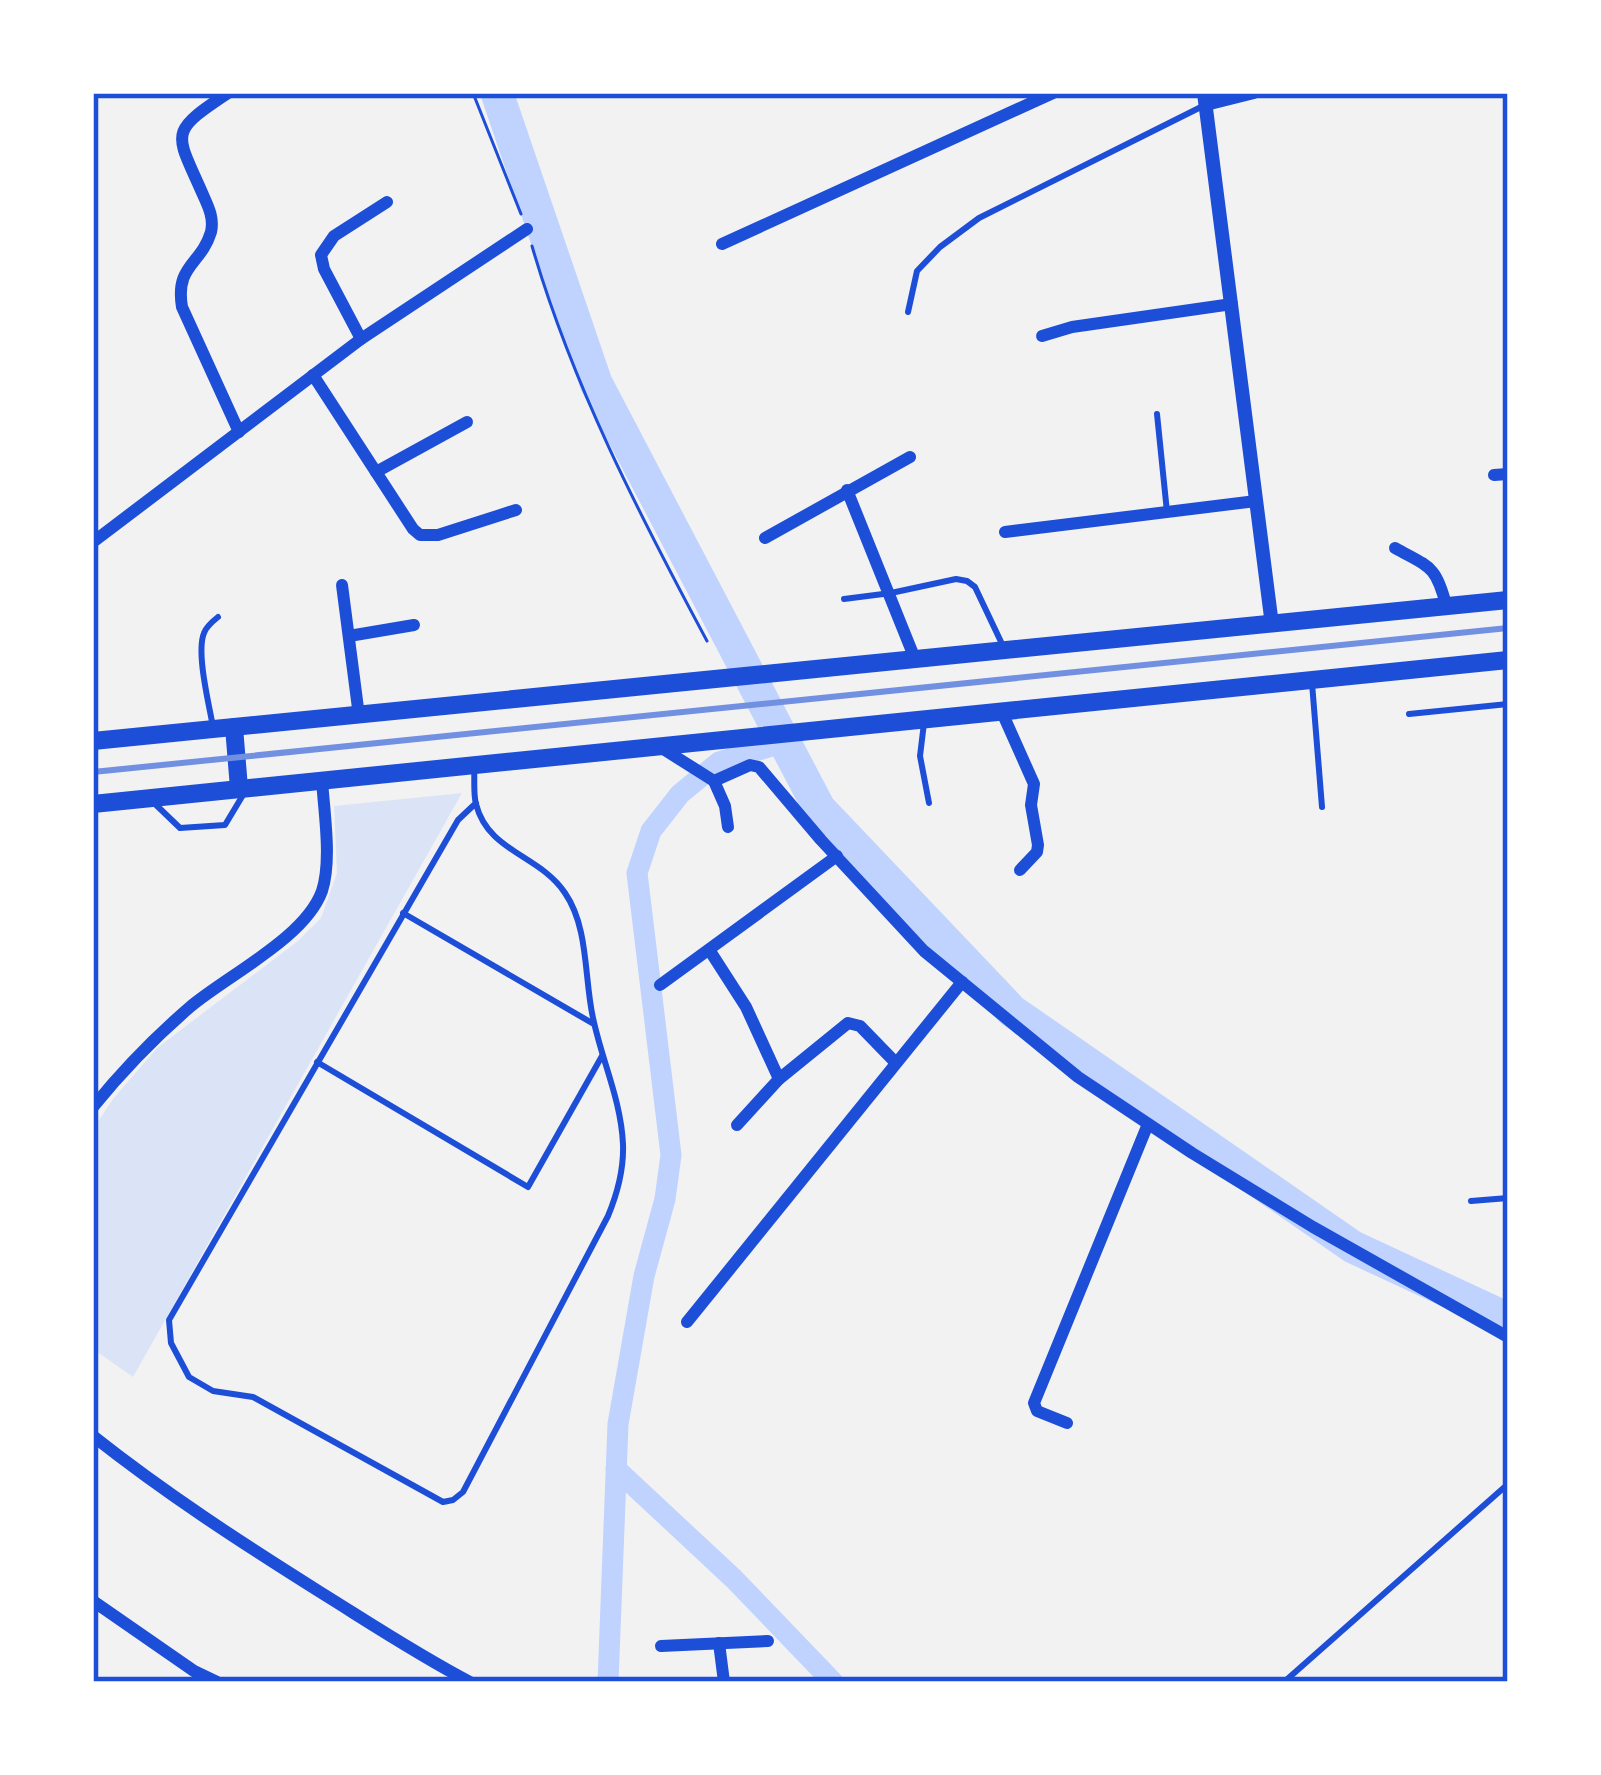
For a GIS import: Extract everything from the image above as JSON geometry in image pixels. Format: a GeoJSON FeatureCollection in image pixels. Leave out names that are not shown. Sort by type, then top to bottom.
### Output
{"type":"FeatureCollection","features":[{"type":"Feature","properties":{"kind":"highway"},"geometry":{"type":"LineString","coordinates":[[93,742],[1508,600]]}},
{"type":"Feature","properties":{"kind":"highway"},"geometry":{"type":"LineString","coordinates":[[93,804],[1508,660]]}},
{"type":"Feature","properties":{"kind":"highway"},"geometry":{"type":"LineString","coordinates":[[234,727],[244,788]]}},
{"type":"Feature","properties":{"kind":"street"},"geometry":{"type":"LineString","coordinates":[[228,93],[182,129],[182,144],[211,214],[212,229],[182,277],[179,291],[239,432]]}},
{"type":"Feature","properties":{"kind":"street"},"geometry":{"type":"LineString","coordinates":[[722,244],[1052,93]]}},
{"type":"Feature","properties":{"kind":"street"},"geometry":{"type":"LineString","coordinates":[[1254,93],[1205,99],[1272,625]]}},
{"type":"Feature","properties":{"kind":"street"},"geometry":{"type":"LineString","coordinates":[[361,338],[321,255],[334,236],[387,202]]}},
{"type":"Feature","properties":{"kind":"street"},"geometry":{"type":"LineString","coordinates":[[93,542],[361,338],[527,229]]}},
{"type":"Feature","properties":{"kind":"street"},"geometry":{"type":"LineString","coordinates":[[1042,336],[1072,327],[1232,304]]}},
{"type":"Feature","properties":{"kind":"street"},"geometry":{"type":"LineString","coordinates":[[313,375],[420,536],[438,535],[516,510]]}},
{"type":"Feature","properties":{"kind":"street"},"geometry":{"type":"LineString","coordinates":[[376,472],[467,422]]}},
{"type":"Feature","properties":{"kind":"street"},"geometry":{"type":"LineString","coordinates":[[765,538],[910,458]]}},
{"type":"Feature","properties":{"kind":"street"},"geometry":{"type":"LineString","coordinates":[[847,490],[915,659]]}},
{"type":"Feature","properties":{"kind":"street"},"geometry":{"type":"LineString","coordinates":[[1004,532],[1256,501]]}},
{"type":"Feature","properties":{"kind":"street"},"geometry":{"type":"LineString","coordinates":[[1395,548],[1438,577],[1446,605]]}},
{"type":"Feature","properties":{"kind":"street"},"geometry":{"type":"LineString","coordinates":[[342,585],[359,716]]}},
{"type":"Feature","properties":{"kind":"street"},"geometry":{"type":"LineString","coordinates":[[349,636],[414,625]]}},
{"type":"Feature","properties":{"kind":"street"},"geometry":{"type":"LineString","coordinates":[[1001,710],[1034,784],[1031,805],[1037,853],[1020,870]]}},
{"type":"Feature","properties":{"kind":"street"},"geometry":{"type":"LineString","coordinates":[[657,745],[711,779],[725,806],[728,827]]}},
{"type":"Feature","properties":{"kind":"street"},"geometry":{"type":"LineString","coordinates":[[711,779],[751,765],[759,767],[924,951],[1078,1077],[1369,1261],[1508,1337]]}},
{"type":"Feature","properties":{"kind":"street"},"geometry":{"type":"LineString","coordinates":[[93,1107],[137,1054],[180,1016],[307,919],[323,889],[322,780]]}},
{"type":"Feature","properties":{"kind":"street"},"geometry":{"type":"LineString","coordinates":[[660,985],[837,856]]}},
{"type":"Feature","properties":{"kind":"street"},"geometry":{"type":"LineString","coordinates":[[710,951],[746,1007],[779,1079]]}},
{"type":"Feature","properties":{"kind":"street"},"geometry":{"type":"LineString","coordinates":[[687,1322],[962,982]]}},
{"type":"Feature","properties":{"kind":"street"},"geometry":{"type":"LineString","coordinates":[[737,1125],[779,1079],[848,1023],[860,1026],[895,1062]]}},
{"type":"Feature","properties":{"kind":"street"},"geometry":{"type":"LineString","coordinates":[[1067,1424],[1037,1411],[1034,1403],[1148,1124]]}},
{"type":"Feature","properties":{"kind":"street"},"geometry":{"type":"LineString","coordinates":[[93,1436],[260,1554],[470,1682]]}},
{"type":"Feature","properties":{"kind":"street"},"geometry":{"type":"LineString","coordinates":[[93,1601],[217,1682]]}},
{"type":"Feature","properties":{"kind":"street"},"geometry":{"type":"LineString","coordinates":[[661,1646],[768,1641]]}},
{"type":"Feature","properties":{"kind":"street"},"geometry":{"type":"LineString","coordinates":[[719,1643],[724,1682]]}},
{"type":"Feature","properties":{"kind":"lane"},"geometry":{"type":"LineString","coordinates":[[908,312],[917,271],[979,218],[1205,99]]}},
{"type":"Feature","properties":{"kind":"lane"},"geometry":{"type":"LineString","coordinates":[[1157,414],[1167,512]]}},
{"type":"Feature","properties":{"kind":"lane"},"geometry":{"type":"LineString","coordinates":[[844,599],[967,581],[975,587],[1005,650]]}},
{"type":"Feature","properties":{"kind":"lane"},"geometry":{"type":"LineString","coordinates":[[213,729],[203,637],[218,617]]}},
{"type":"Feature","properties":{"kind":"lane"},"geometry":{"type":"LineString","coordinates":[[1312,680],[1322,807]]}},
{"type":"Feature","properties":{"kind":"lane"},"geometry":{"type":"LineString","coordinates":[[1409,714],[1508,704]]}},
{"type":"Feature","properties":{"kind":"lane"},"geometry":{"type":"LineString","coordinates":[[924,719],[920,756],[929,803]]}},
{"type":"Feature","properties":{"kind":"lane"},"geometry":{"type":"LineString","coordinates":[[474,765],[476,803],[488,833],[555,880],[577,914],[594,1025],[616,1096],[623,1165],[608,1216],[463,1492],[443,1502],[253,1397],[213,1391],[189,1377],[171,1342],[169,1320],[458,820],[476,803]]}},
{"type":"Feature","properties":{"kind":"lane"},"geometry":{"type":"LineString","coordinates":[[148,798],[180,828],[225,825],[244,788]]}},
{"type":"Feature","properties":{"kind":"lane"},"geometry":{"type":"LineString","coordinates":[[404,913],[594,1025]]}},
{"type":"Feature","properties":{"kind":"lane"},"geometry":{"type":"LineString","coordinates":[[317,1062],[528,1186],[602,1055]]}},
{"type":"Feature","properties":{"kind":"lane"},"geometry":{"type":"LineString","coordinates":[[1472,1202],[1508,1198]]}},
{"type":"Feature","properties":{"kind":"lane"},"geometry":{"type":"LineString","coordinates":[[1284,1682],[1508,1484]]}},
{"type":"Feature","properties":{"kind":"path"},"geometry":{"type":"LineString","coordinates":[[473,93],[601,430],[707,640]]}},
{"type":"Feature","properties":{"kind":"shaded area"},"geometry":{"type":"Polygon","coordinates":[[[462,793],[133,1377],[93,1349],[93,1129],[157,1048],[298,941],[321,918],[337,873],[334,806],[462,793]]]}},
{"type":"Feature","properties":{"kind":"waterway"},"geometry":{"type":"LineString","coordinates":[[497,93],[596,383],[819,808],[1012,1011],[1353,1247],[1508,1319]]}},
{"type":"Feature","properties":{"kind":"waterway"},"geometry":{"type":"LineString","coordinates":[[608,1682],[618,1424],[671,1155],[637,873],[651,831],[680,794],[719,762],[785,742]]}},
{"type":"Feature","properties":{"kind":"waterway"},"geometry":{"type":"LineString","coordinates":[[616,1469],[734,1579],[833,1682]]}},
{"type":"Feature","properties":{"kind":"railway"},"geometry":{"type":"LineString","coordinates":[[93,772],[1508,628]]}}]}
